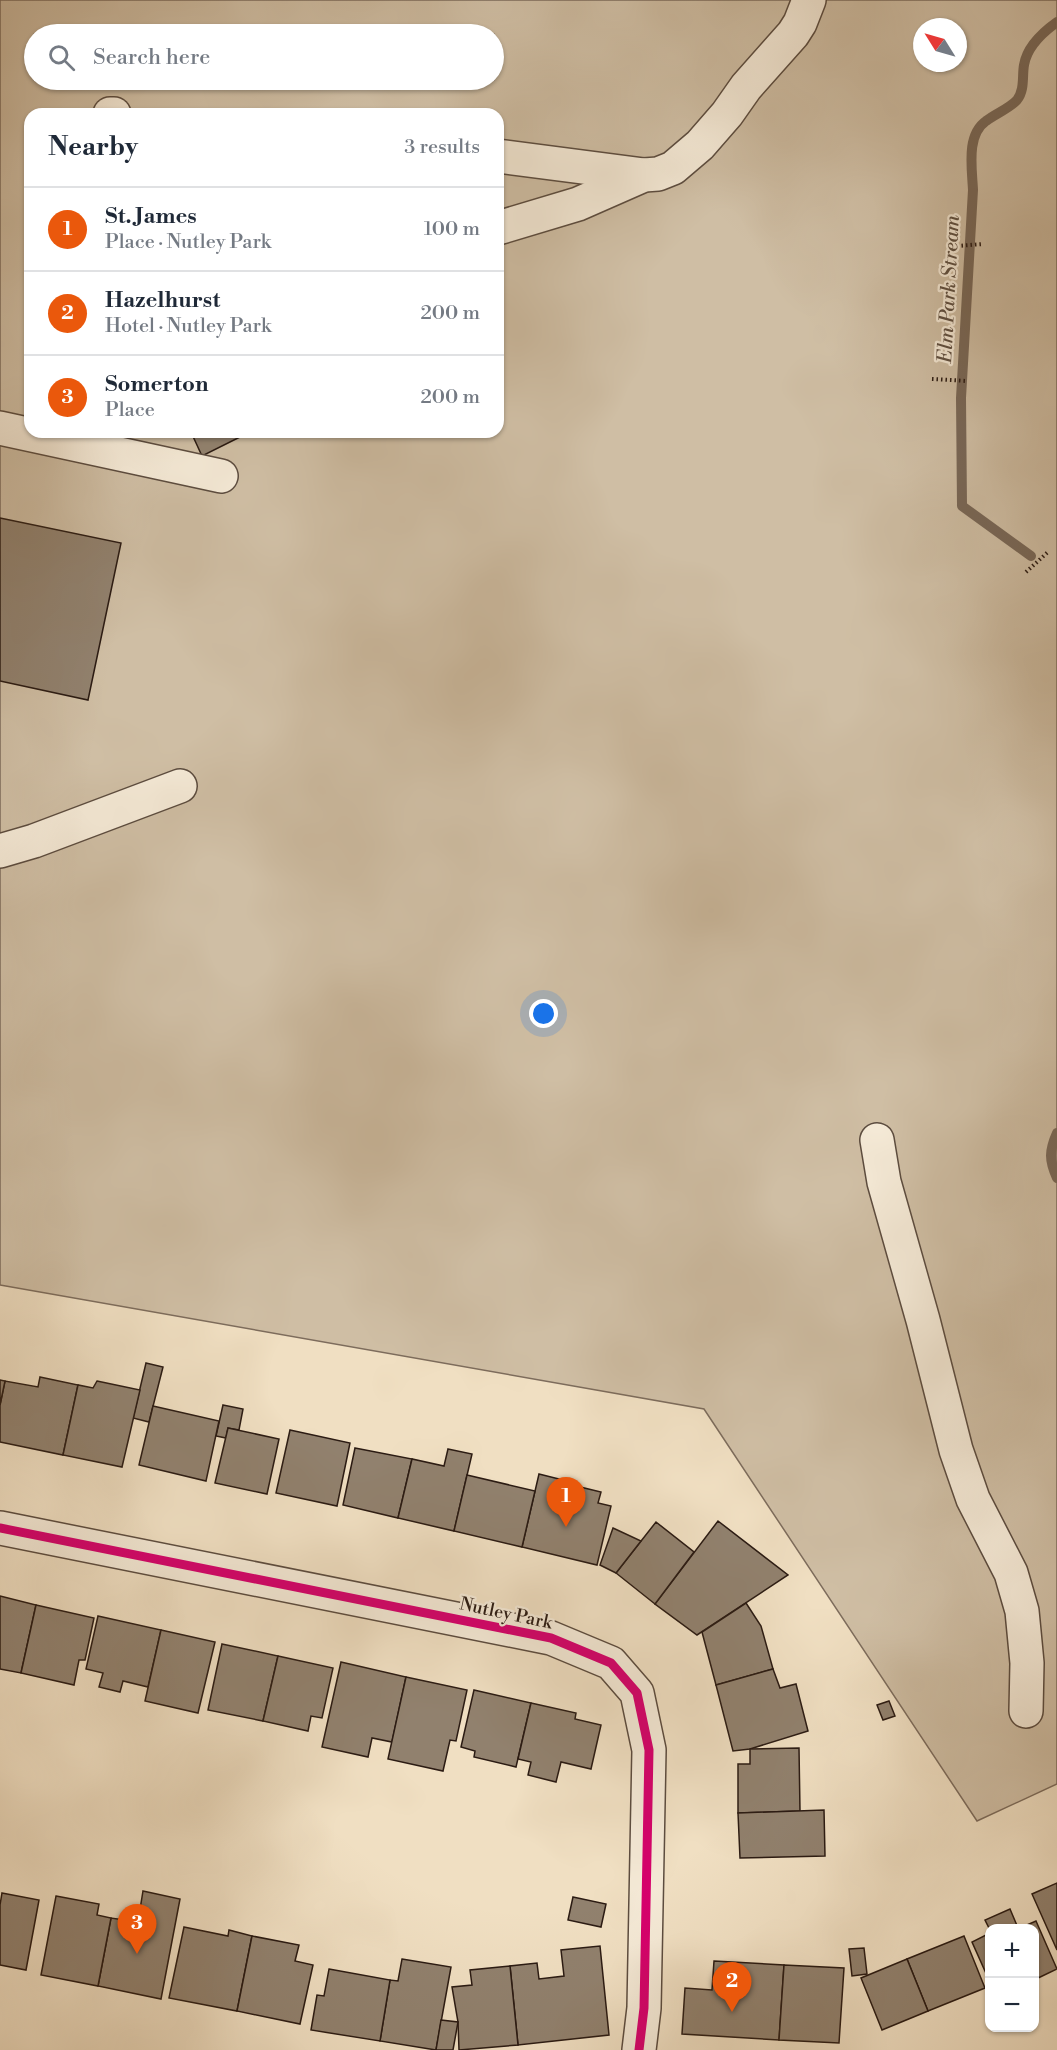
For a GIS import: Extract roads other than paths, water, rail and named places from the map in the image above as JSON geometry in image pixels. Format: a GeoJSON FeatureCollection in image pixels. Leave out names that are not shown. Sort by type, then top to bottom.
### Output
{"type":"FeatureCollection","features":[{"type":"Feature","properties":{"kind":"street"},"geometry":{"type":"LineString","coordinates":[[504,157],[644,175],[658,174],[673,168],[700,145],[727,114],[746,87],[793,34],[803,16],[808,0]]}},
{"type":"Feature","properties":{"kind":"street"},"geometry":{"type":"LineString","coordinates":[[504,226],[578,204],[644,175]]}},
{"type":"Feature","properties":{"kind":"street"},"geometry":{"type":"LineString","coordinates":[[0,428],[24,433]]}},
{"type":"Feature","properties":{"kind":"street"},"geometry":{"type":"LineString","coordinates":[[46,438],[220,476]]}},
{"type":"Feature","properties":{"kind":"street"},"geometry":{"type":"LineString","coordinates":[[0,851],[34,841],[180,786]]}},
{"type":"Feature","properties":{"kind":"street"},"geometry":{"type":"LineString","coordinates":[[877,1140],[884,1182],[923,1320],[956,1450],[972,1499],[1011,1573],[1022,1611],[1027,1663],[1026,1711]]}},
{"type":"Feature","properties":{"kind":"street","name":"Nutley Park"},"geometry":{"type":"LineString","coordinates":[[0,1528],[551,1638],[611,1662],[637,1693],[648,1742],[644,2008],[639,2050]]}},
{"type":"Feature","properties":{"kind":"waterway","name":"Elm Park Stream"},"geometry":{"type":"LineString","coordinates":[[1031,556],[962,506],[961,398],[973,190],[971,162],[975,135],[986,121],[1017,100],[1021,92],[1028,52],[1041,35],[1057,22]]}},
{"type":"Feature","properties":{"kind":"waterway","name":"Elm Park Stream"},"geometry":{"type":"LineString","coordinates":[[1057,1133],[1052,1145],[1051,1156],[1057,1178]]}},
{"type":"Feature","properties":{"kind":"place","name":"St. James"},"geometry":{"type":"Point","coordinates":[566,1527]}},
{"type":"Feature","properties":{"kind":"place","name":"Somerton"},"geometry":{"type":"Point","coordinates":[137,1954]}},
{"type":"Feature","properties":{"kind":"place","name":"Hazelhurst"},"geometry":{"type":"Point","coordinates":[732,2012]}}]}
